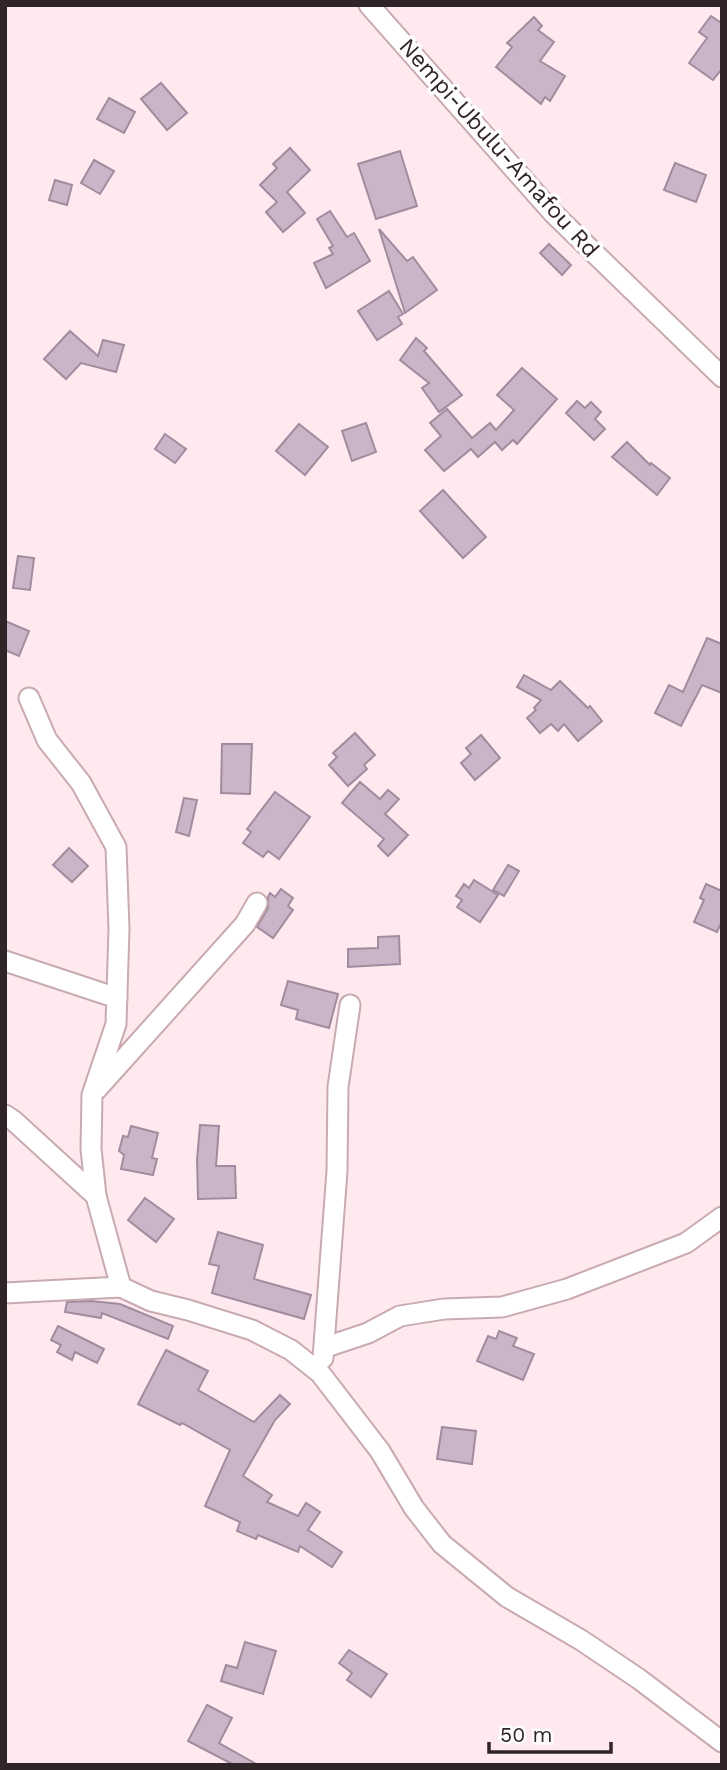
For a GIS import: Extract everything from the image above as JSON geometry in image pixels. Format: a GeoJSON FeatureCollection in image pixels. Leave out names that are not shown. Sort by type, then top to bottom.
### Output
{"type":"FeatureCollection","features":[{"type":"Feature","properties":{"kind":"street","name":"Nempi-Ubulu-Amafou Rd"},"geometry":{"type":"LineString","coordinates":[[369,5],[553,213],[722,377]]}},
{"type":"Feature","properties":{"kind":"street"},"geometry":{"type":"LineString","coordinates":[[29,698],[47,740],[80,783],[116,847],[119,929],[116,1024],[92,1096],[92,1149],[96,1196],[121,1287]]}},
{"type":"Feature","properties":{"kind":"street"},"geometry":{"type":"LineString","coordinates":[[92,1096],[245,924],[257,902]]}},
{"type":"Feature","properties":{"kind":"street"},"geometry":{"type":"LineString","coordinates":[[5,961],[117,998]]}},
{"type":"Feature","properties":{"kind":"street"},"geometry":{"type":"LineString","coordinates":[[320,1373],[326,1347],[337,1171],[338,1087],[350,1005]]}},
{"type":"Feature","properties":{"kind":"street"},"geometry":{"type":"LineString","coordinates":[[5,1115],[96,1196]]}},
{"type":"Feature","properties":{"kind":"street"},"geometry":{"type":"LineString","coordinates":[[326,1347],[368,1333],[400,1316],[444,1309],[502,1307],[567,1289],[685,1243],[722,1217]]}},
{"type":"Feature","properties":{"kind":"street"},"geometry":{"type":"LineString","coordinates":[[5,1293],[121,1287],[152,1301],[252,1330],[290,1350],[320,1373],[380,1451],[414,1508],[442,1544],[508,1597],[604,1655],[722,1742]]}},
{"type":"Feature","properties":{"kind":"building"},"geometry":{"type":"Polygon","coordinates":[[[711,16],[720,22],[722,20],[722,69],[713,80],[689,63],[707,38],[699,32],[711,16]]]}},
{"type":"Feature","properties":{"kind":"building"},"geometry":{"type":"Polygon","coordinates":[[[534,17],[542,26],[538,30],[554,42],[540,61],[565,76],[550,101],[545,97],[541,104],[496,67],[512,47],[507,43],[534,17]]]}},
{"type":"Feature","properties":{"kind":"building"},"geometry":{"type":"Polygon","coordinates":[[[161,83],[187,113],[167,130],[141,99],[161,83]]]}},
{"type":"Feature","properties":{"kind":"building"},"geometry":{"type":"Polygon","coordinates":[[[109,98],[135,112],[124,133],[97,119],[109,98]]]}},
{"type":"Feature","properties":{"kind":"building"},"geometry":{"type":"Polygon","coordinates":[[[290,148],[310,170],[287,192],[305,213],[283,232],[266,212],[277,202],[260,185],[277,168],[273,164],[290,148]]]}},
{"type":"Feature","properties":{"kind":"building"},"geometry":{"type":"Polygon","coordinates":[[[400,151],[417,206],[376,219],[358,164],[400,151]]]}},
{"type":"Feature","properties":{"kind":"building"},"geometry":{"type":"Polygon","coordinates":[[[94,160],[114,171],[100,194],[81,183],[94,160]]]}},
{"type":"Feature","properties":{"kind":"building"},"geometry":{"type":"Polygon","coordinates":[[[675,163],[706,175],[696,202],[664,190],[675,163]]]}},
{"type":"Feature","properties":{"kind":"building"},"geometry":{"type":"Polygon","coordinates":[[[55,180],[72,185],[67,205],[49,200],[55,180]]]}},
{"type":"Feature","properties":{"kind":"building"},"geometry":{"type":"Polygon","coordinates":[[[330,211],[347,237],[354,233],[370,261],[326,288],[314,263],[333,254],[329,248],[333,246],[317,219],[330,211]]]}},
{"type":"Feature","properties":{"kind":"building"},"geometry":{"type":"Polygon","coordinates":[[[379,229],[407,261],[413,257],[437,290],[405,313],[379,229]]]}},
{"type":"Feature","properties":{"kind":"building"},"geometry":{"type":"Polygon","coordinates":[[[549,244],[571,265],[562,275],[540,253],[549,244]]]}},
{"type":"Feature","properties":{"kind":"building"},"geometry":{"type":"Polygon","coordinates":[[[389,291],[403,314],[398,317],[402,324],[377,340],[358,311],[389,291]]]}},
{"type":"Feature","properties":{"kind":"building"},"geometry":{"type":"Polygon","coordinates":[[[70,331],[98,356],[103,340],[124,345],[116,372],[81,363],[66,379],[44,359],[70,331]]]}},
{"type":"Feature","properties":{"kind":"building"},"geometry":{"type":"Polygon","coordinates":[[[416,338],[427,348],[424,351],[462,395],[439,412],[422,388],[429,383],[400,360],[416,338]]]}},
{"type":"Feature","properties":{"kind":"building"},"geometry":{"type":"Polygon","coordinates":[[[522,368],[557,399],[517,444],[513,440],[502,450],[495,442],[478,457],[471,449],[444,471],[425,450],[441,436],[430,423],[447,409],[472,438],[490,423],[496,430],[514,410],[497,395],[522,368]]]}},
{"type":"Feature","properties":{"kind":"building"},"geometry":{"type":"Polygon","coordinates":[[[577,401],[585,408],[591,402],[601,412],[595,419],[605,429],[594,440],[566,413],[577,401]]]}},
{"type":"Feature","properties":{"kind":"building"},"geometry":{"type":"Polygon","coordinates":[[[366,423],[376,452],[352,461],[342,431],[366,423]]]}},
{"type":"Feature","properties":{"kind":"building"},"geometry":{"type":"Polygon","coordinates":[[[299,424],[328,447],[305,475],[276,451],[299,424]]]}},
{"type":"Feature","properties":{"kind":"building"},"geometry":{"type":"Polygon","coordinates":[[[165,434],[186,449],[175,463],[155,449],[165,434]]]}},
{"type":"Feature","properties":{"kind":"building"},"geometry":{"type":"Polygon","coordinates":[[[627,442],[650,465],[651,463],[670,478],[657,495],[612,457],[627,442]]]}},
{"type":"Feature","properties":{"kind":"building"},"geometry":{"type":"Polygon","coordinates":[[[443,490],[486,537],[463,558],[420,511],[443,490]]]}},
{"type":"Feature","properties":{"kind":"building"},"geometry":{"type":"Polygon","coordinates":[[[18,556],[34,558],[30,590],[13,588],[18,556]]]}},
{"type":"Feature","properties":{"kind":"building"},"geometry":{"type":"Polygon","coordinates":[[[5,621],[29,631],[19,656],[5,650],[5,621]]]}},
{"type":"Feature","properties":{"kind":"building"},"geometry":{"type":"Polygon","coordinates":[[[707,638],[722,644],[722,693],[702,685],[681,726],[655,713],[669,685],[683,692],[707,638]]]}},
{"type":"Feature","properties":{"kind":"building"},"geometry":{"type":"Polygon","coordinates":[[[524,675],[551,690],[560,681],[588,708],[590,706],[602,721],[578,741],[564,724],[558,731],[551,724],[540,733],[527,718],[536,710],[534,708],[541,700],[517,687],[524,675]]]}},
{"type":"Feature","properties":{"kind":"building"},"geometry":{"type":"Polygon","coordinates":[[[355,733],[375,755],[364,765],[367,769],[348,786],[329,765],[337,757],[333,753],[355,733]]]}},
{"type":"Feature","properties":{"kind":"building"},"geometry":{"type":"Polygon","coordinates":[[[481,735],[500,758],[475,780],[461,763],[471,754],[466,748],[481,735]]]}},
{"type":"Feature","properties":{"kind":"building"},"geometry":{"type":"Polygon","coordinates":[[[222,744],[252,744],[250,794],[221,793],[222,744]]]}},
{"type":"Feature","properties":{"kind":"building"},"geometry":{"type":"Polygon","coordinates":[[[360,782],[380,799],[388,790],[399,799],[385,814],[408,835],[388,856],[378,846],[384,839],[342,803],[360,782]]]}},
{"type":"Feature","properties":{"kind":"building"},"geometry":{"type":"Polygon","coordinates":[[[275,792],[310,817],[279,859],[268,851],[263,857],[243,843],[251,832],[247,829],[275,792]]]}},
{"type":"Feature","properties":{"kind":"building"},"geometry":{"type":"Polygon","coordinates":[[[184,798],[197,800],[189,836],[176,832],[184,798]]]}},
{"type":"Feature","properties":{"kind":"building"},"geometry":{"type":"Polygon","coordinates":[[[69,848],[88,866],[72,882],[53,865],[69,848]]]}},
{"type":"Feature","properties":{"kind":"building"},"geometry":{"type":"Polygon","coordinates":[[[508,865],[519,871],[504,896],[493,890],[508,865]]]}},
{"type":"Feature","properties":{"kind":"building"},"geometry":{"type":"Polygon","coordinates":[[[474,880],[498,895],[480,922],[457,907],[462,900],[456,896],[464,884],[469,888],[474,880]]]}},
{"type":"Feature","properties":{"kind":"building"},"geometry":{"type":"Polygon","coordinates":[[[706,884],[722,891],[722,921],[717,932],[694,922],[704,900],[700,898],[706,884]]]}},
{"type":"Feature","properties":{"kind":"building"},"geometry":{"type":"Polygon","coordinates":[[[281,889],[293,898],[288,906],[293,910],[273,938],[257,927],[268,908],[270,893],[275,897],[281,889]]]}},
{"type":"Feature","properties":{"kind":"building"},"geometry":{"type":"Polygon","coordinates":[[[399,936],[400,964],[348,967],[348,949],[378,948],[378,937],[399,936]]]}},
{"type":"Feature","properties":{"kind":"building"},"geometry":{"type":"Polygon","coordinates":[[[288,981],[338,994],[329,1028],[296,1019],[298,1010],[281,1005],[288,981]]]}},
{"type":"Feature","properties":{"kind":"building"},"geometry":{"type":"Polygon","coordinates":[[[200,1125],[219,1126],[216,1166],[235,1166],[236,1198],[198,1199],[200,1125]]]}},
{"type":"Feature","properties":{"kind":"building"},"geometry":{"type":"Polygon","coordinates":[[[131,1126],[158,1133],[152,1158],[157,1159],[153,1175],[121,1169],[124,1155],[119,1151],[123,1136],[128,1137],[131,1126]]]}},
{"type":"Feature","properties":{"kind":"building"},"geometry":{"type":"Polygon","coordinates":[[[145,1198],[174,1219],[156,1242],[128,1220],[145,1198]]]}},
{"type":"Feature","properties":{"kind":"building"},"geometry":{"type":"Polygon","coordinates":[[[218,1232],[263,1245],[254,1279],[311,1295],[304,1319],[212,1293],[219,1266],[209,1264],[218,1232]]]}},
{"type":"Feature","properties":{"kind":"building"},"geometry":{"type":"Polygon","coordinates":[[[67,1302],[120,1304],[173,1326],[168,1339],[102,1313],[101,1318],[65,1312],[67,1302]]]}},
{"type":"Feature","properties":{"kind":"building"},"geometry":{"type":"Polygon","coordinates":[[[58,1326],[104,1349],[97,1363],[75,1352],[72,1360],[57,1352],[61,1345],[51,1340],[58,1326]]]}},
{"type":"Feature","properties":{"kind":"building"},"geometry":{"type":"Polygon","coordinates":[[[499,1331],[517,1338],[513,1346],[534,1354],[523,1380],[477,1361],[488,1336],[496,1339],[499,1331]]]}},
{"type":"Feature","properties":{"kind":"building"},"geometry":{"type":"Polygon","coordinates":[[[166,1350],[208,1371],[198,1390],[254,1422],[280,1395],[290,1404],[275,1420],[243,1476],[272,1495],[267,1502],[298,1516],[306,1503],[320,1512],[308,1530],[342,1552],[332,1567],[300,1546],[298,1552],[258,1535],[256,1539],[237,1531],[240,1522],[205,1506],[230,1450],[182,1423],[180,1425],[138,1404],[166,1350]]]}},
{"type":"Feature","properties":{"kind":"building"},"geometry":{"type":"Polygon","coordinates":[[[442,1427],[476,1431],[472,1464],[437,1459],[442,1427]]]}},
{"type":"Feature","properties":{"kind":"building"},"geometry":{"type":"Polygon","coordinates":[[[245,1642],[276,1651],[263,1694],[221,1681],[226,1665],[237,1668],[245,1642]]]}},
{"type":"Feature","properties":{"kind":"building"},"geometry":{"type":"Polygon","coordinates":[[[349,1650],[387,1674],[371,1697],[347,1680],[352,1673],[339,1663],[349,1650]]]}},
{"type":"Feature","properties":{"kind":"building"},"geometry":{"type":"Polygon","coordinates":[[[207,1705],[232,1718],[219,1743],[258,1765],[234,1765],[188,1741],[207,1705]]]}}]}
